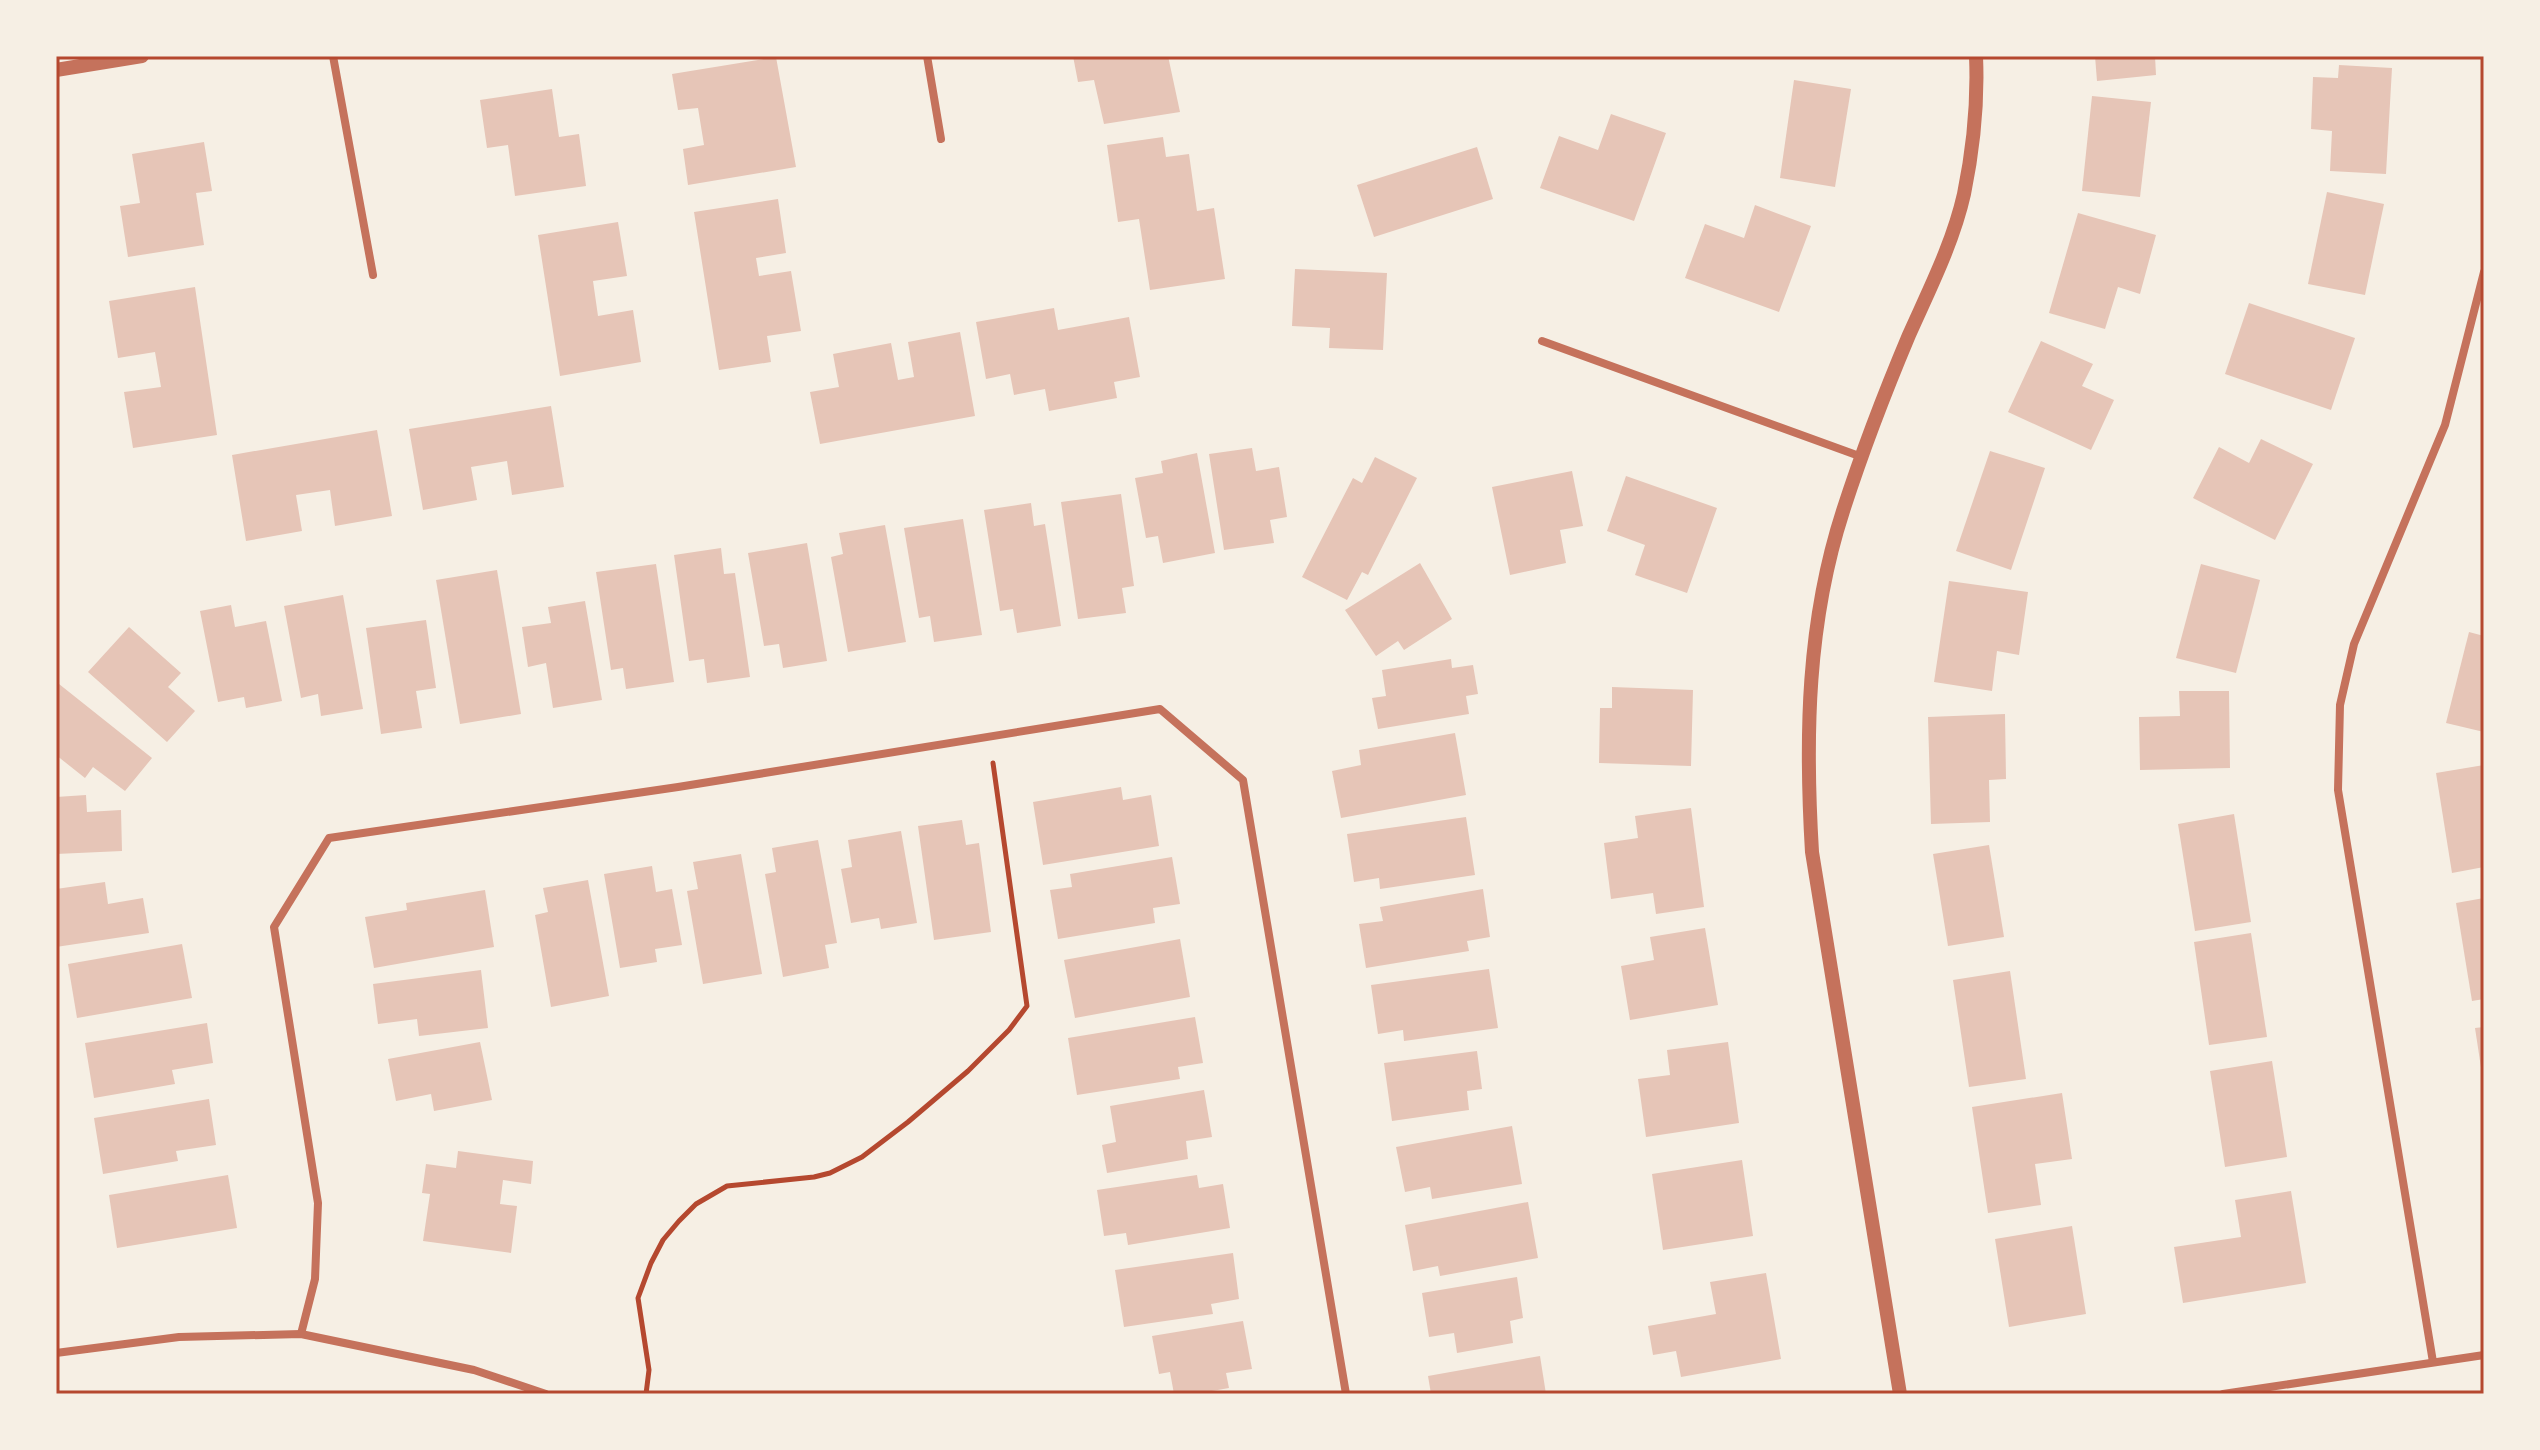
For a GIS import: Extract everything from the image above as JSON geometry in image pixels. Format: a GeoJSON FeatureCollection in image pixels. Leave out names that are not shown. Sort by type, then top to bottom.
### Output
{"type":"FeatureCollection","features":[{"type":"Feature","properties":{"kind":"street"},"geometry":{"type":"LineString","coordinates":[[56,70],[142,56]]}},
{"type":"Feature","properties":{"kind":"street"},"geometry":{"type":"LineString","coordinates":[[333,56],[373,275]]}},
{"type":"Feature","properties":{"kind":"street"},"geometry":{"type":"LineString","coordinates":[[927,56],[941,139]]}},
{"type":"Feature","properties":{"kind":"street"},"geometry":{"type":"LineString","coordinates":[[1900,1394],[1812,852],[1807,766],[1808,709],[1821,594],[1842,512],[1901,355],[1946,250],[1963,196],[1973,135],[1976,56]]}},
{"type":"Feature","properties":{"kind":"street"},"geometry":{"type":"LineString","coordinates":[[2433,1362],[2338,790],[2340,705],[2354,644],[2445,425],[2484,272]]}},
{"type":"Feature","properties":{"kind":"street"},"geometry":{"type":"LineString","coordinates":[[1542,341],[1862,457]]}},
{"type":"Feature","properties":{"kind":"street"},"geometry":{"type":"LineString","coordinates":[[301,1334],[315,1279],[318,1203],[274,927],[329,838],[699,784],[1160,709],[1243,780],[1346,1394]]}},
{"type":"Feature","properties":{"kind":"street"},"geometry":{"type":"LineString","coordinates":[[56,1353],[179,1337],[301,1334],[474,1370],[546,1394]]}},
{"type":"Feature","properties":{"kind":"street"},"geometry":{"type":"LineString","coordinates":[[2223,1394],[2484,1355]]}},
{"type":"Feature","properties":{"kind":"path"},"geometry":{"type":"LineString","coordinates":[[646,1394],[649,1370],[638,1298],[663,1240],[679,1221],[696,1204],[727,1186],[814,1177],[830,1173],[862,1157],[924,1110],[968,1071],[1009,1030],[1027,1006],[989,737]]}},
{"type":"Feature","properties":{"kind":"building"},"geometry":{"type":"Polygon","coordinates":[[[1073,56],[1168,56],[1180,112],[1104,124],[1094,80],[1078,82],[1073,56]]]}},
{"type":"Feature","properties":{"kind":"building"},"geometry":{"type":"Polygon","coordinates":[[[2095,56],[2155,56],[2156,75],[2097,81],[2095,56]]]}},
{"type":"Feature","properties":{"kind":"building"},"geometry":{"type":"Polygon","coordinates":[[[776,57],[796,167],[688,185],[683,149],[704,145],[698,108],[678,110],[672,74],[776,57]]]}},
{"type":"Feature","properties":{"kind":"building"},"geometry":{"type":"Polygon","coordinates":[[[2339,65],[2392,68],[2386,174],[2330,171],[2332,131],[2311,129],[2313,77],[2338,78],[2339,65]]]}},
{"type":"Feature","properties":{"kind":"building"},"geometry":{"type":"Polygon","coordinates":[[[1794,80],[1851,89],[1835,187],[1780,178],[1794,80]]]}},
{"type":"Feature","properties":{"kind":"building"},"geometry":{"type":"Polygon","coordinates":[[[552,89],[559,137],[579,134],[586,186],[515,196],[508,145],[487,148],[480,100],[552,89]]]}},
{"type":"Feature","properties":{"kind":"building"},"geometry":{"type":"Polygon","coordinates":[[[2092,96],[2151,102],[2140,197],[2082,191],[2092,96]]]}},
{"type":"Feature","properties":{"kind":"building"},"geometry":{"type":"Polygon","coordinates":[[[1611,114],[1666,133],[1634,221],[1540,188],[1559,136],[1598,150],[1611,114]]]}},
{"type":"Feature","properties":{"kind":"building"},"geometry":{"type":"Polygon","coordinates":[[[1163,137],[1166,157],[1189,154],[1197,211],[1214,208],[1225,279],[1150,290],[1139,219],[1118,222],[1107,145],[1163,137]]]}},
{"type":"Feature","properties":{"kind":"building"},"geometry":{"type":"Polygon","coordinates":[[[204,142],[212,191],[196,193],[204,245],[128,257],[120,206],[140,203],[132,154],[204,142]]]}},
{"type":"Feature","properties":{"kind":"building"},"geometry":{"type":"Polygon","coordinates":[[[1477,147],[1493,199],[1374,237],[1357,185],[1477,147]]]}},
{"type":"Feature","properties":{"kind":"building"},"geometry":{"type":"Polygon","coordinates":[[[2327,192],[2384,204],[2365,295],[2308,284],[2327,192]]]}},
{"type":"Feature","properties":{"kind":"building"},"geometry":{"type":"Polygon","coordinates":[[[778,199],[786,253],[756,258],[759,276],[791,271],[801,331],[767,336],[771,362],[719,370],[694,212],[778,199]]]}},
{"type":"Feature","properties":{"kind":"building"},"geometry":{"type":"Polygon","coordinates":[[[1755,205],[1811,226],[1779,312],[1685,278],[1705,224],[1744,238],[1755,205]]]}},
{"type":"Feature","properties":{"kind":"building"},"geometry":{"type":"Polygon","coordinates":[[[2078,213],[2156,235],[2140,294],[2118,287],[2105,329],[2049,313],[2078,213]]]}},
{"type":"Feature","properties":{"kind":"building"},"geometry":{"type":"Polygon","coordinates":[[[618,222],[627,276],[593,281],[598,316],[633,310],[641,362],[560,376],[538,235],[618,222]]]}},
{"type":"Feature","properties":{"kind":"building"},"geometry":{"type":"Polygon","coordinates":[[[1295,269],[1387,273],[1383,350],[1329,348],[1330,328],[1292,326],[1295,269]]]}},
{"type":"Feature","properties":{"kind":"building"},"geometry":{"type":"Polygon","coordinates":[[[195,287],[217,435],[133,448],[124,392],[161,387],[155,352],[118,358],[109,301],[195,287]]]}},
{"type":"Feature","properties":{"kind":"building"},"geometry":{"type":"Polygon","coordinates":[[[2249,303],[2355,338],[2331,410],[2225,374],[2249,303]]]}},
{"type":"Feature","properties":{"kind":"building"},"geometry":{"type":"Polygon","coordinates":[[[1054,308],[1058,330],[1129,317],[1140,377],[1114,382],[1117,398],[1049,411],[1045,389],[1014,395],[1010,374],[986,379],[976,322],[1054,308]]]}},
{"type":"Feature","properties":{"kind":"building"},"geometry":{"type":"Polygon","coordinates":[[[960,332],[975,416],[820,444],[810,392],[839,387],[833,354],[891,343],[898,380],[914,377],[908,342],[960,332]]]}},
{"type":"Feature","properties":{"kind":"building"},"geometry":{"type":"Polygon","coordinates":[[[2041,341],[2093,364],[2082,386],[2114,400],[2091,450],[2008,412],[2041,341]]]}},
{"type":"Feature","properties":{"kind":"building"},"geometry":{"type":"Polygon","coordinates":[[[551,406],[564,487],[512,495],[507,461],[471,467],[477,500],[423,510],[409,429],[551,406]]]}},
{"type":"Feature","properties":{"kind":"building"},"geometry":{"type":"Polygon","coordinates":[[[377,430],[392,516],[335,526],[330,490],[296,495],[302,531],[246,541],[232,455],[377,430]]]}},
{"type":"Feature","properties":{"kind":"building"},"geometry":{"type":"Polygon","coordinates":[[[2261,439],[2313,464],[2275,540],[2193,498],[2219,447],[2249,463],[2261,439]]]}},
{"type":"Feature","properties":{"kind":"building"},"geometry":{"type":"Polygon","coordinates":[[[1252,448],[1256,471],[1279,467],[1287,517],[1270,520],[1274,543],[1224,550],[1209,454],[1252,448]]]}},
{"type":"Feature","properties":{"kind":"building"},"geometry":{"type":"Polygon","coordinates":[[[1990,451],[2045,468],[2011,570],[1956,551],[1990,451]]]}},
{"type":"Feature","properties":{"kind":"building"},"geometry":{"type":"Polygon","coordinates":[[[1197,453],[1215,553],[1163,563],[1158,536],[1146,538],[1135,478],[1163,473],[1161,461],[1197,453]]]}},
{"type":"Feature","properties":{"kind":"building"},"geometry":{"type":"Polygon","coordinates":[[[1375,457],[1417,478],[1368,575],[1362,572],[1347,600],[1302,577],[1353,478],[1362,483],[1375,457]]]}},
{"type":"Feature","properties":{"kind":"building"},"geometry":{"type":"Polygon","coordinates":[[[1572,471],[1583,526],[1560,530],[1566,563],[1510,575],[1492,487],[1572,471]]]}},
{"type":"Feature","properties":{"kind":"building"},"geometry":{"type":"Polygon","coordinates":[[[1626,476],[1717,508],[1687,593],[1635,575],[1645,545],[1607,531],[1626,476]]]}},
{"type":"Feature","properties":{"kind":"building"},"geometry":{"type":"Polygon","coordinates":[[[1121,494],[1134,586],[1122,588],[1126,613],[1078,619],[1061,502],[1121,494]]]}},
{"type":"Feature","properties":{"kind":"building"},"geometry":{"type":"Polygon","coordinates":[[[1031,503],[1034,526],[1045,524],[1061,626],[1017,633],[1013,609],[1000,611],[984,510],[1031,503]]]}},
{"type":"Feature","properties":{"kind":"building"},"geometry":{"type":"Polygon","coordinates":[[[963,519],[982,635],[934,642],[930,616],[919,618],[904,528],[963,519]]]}},
{"type":"Feature","properties":{"kind":"building"},"geometry":{"type":"Polygon","coordinates":[[[885,525],[906,642],[848,652],[831,557],[843,554],[839,533],[885,525]]]}},
{"type":"Feature","properties":{"kind":"building"},"geometry":{"type":"Polygon","coordinates":[[[807,543],[827,661],[783,668],[779,644],[764,646],[748,553],[807,543]]]}},
{"type":"Feature","properties":{"kind":"building"},"geometry":{"type":"Polygon","coordinates":[[[721,548],[724,574],[735,573],[750,677],[707,683],[704,659],[689,661],[674,555],[721,548]]]}},
{"type":"Feature","properties":{"kind":"building"},"geometry":{"type":"Polygon","coordinates":[[[1420,563],[1452,619],[1404,650],[1398,641],[1376,656],[1345,610],[1420,563]]]}},
{"type":"Feature","properties":{"kind":"building"},"geometry":{"type":"Polygon","coordinates":[[[656,564],[674,682],[626,689],[623,668],[611,670],[596,572],[656,564]]]}},
{"type":"Feature","properties":{"kind":"building"},"geometry":{"type":"Polygon","coordinates":[[[2201,564],[2260,580],[2236,673],[2176,658],[2201,564]]]}},
{"type":"Feature","properties":{"kind":"building"},"geometry":{"type":"Polygon","coordinates":[[[497,570],[521,714],[460,724],[436,580],[497,570]]]}},
{"type":"Feature","properties":{"kind":"building"},"geometry":{"type":"Polygon","coordinates":[[[1949,581],[2028,592],[2019,655],[1997,651],[1992,691],[1934,682],[1949,581]]]}},
{"type":"Feature","properties":{"kind":"building"},"geometry":{"type":"Polygon","coordinates":[[[343,595],[363,709],[321,716],[318,694],[301,698],[284,606],[343,595]]]}},
{"type":"Feature","properties":{"kind":"building"},"geometry":{"type":"Polygon","coordinates":[[[585,601],[602,700],[553,708],[546,663],[528,667],[522,627],[551,623],[548,607],[585,601]]]}},
{"type":"Feature","properties":{"kind":"building"},"geometry":{"type":"Polygon","coordinates":[[[231,605],[235,627],[266,621],[282,701],[246,708],[244,697],[218,702],[200,611],[231,605]]]}},
{"type":"Feature","properties":{"kind":"building"},"geometry":{"type":"Polygon","coordinates":[[[426,620],[436,688],[416,691],[422,728],[381,734],[366,628],[426,620]]]}},
{"type":"Feature","properties":{"kind":"building"},"geometry":{"type":"Polygon","coordinates":[[[129,627],[181,673],[168,687],[195,711],[167,742],[88,672],[129,627]]]}},
{"type":"Feature","properties":{"kind":"building"},"geometry":{"type":"Polygon","coordinates":[[[2469,632],[2484,636],[2484,732],[2446,723],[2469,632]]]}},
{"type":"Feature","properties":{"kind":"building"},"geometry":{"type":"Polygon","coordinates":[[[1451,659],[1452,668],[1473,665],[1478,694],[1466,696],[1469,714],[1378,729],[1372,698],[1386,696],[1382,670],[1451,659]]]}},
{"type":"Feature","properties":{"kind":"building"},"geometry":{"type":"Polygon","coordinates":[[[59,684],[152,758],[125,791],[93,767],[85,778],[56,755],[56,688],[59,684]]]}},
{"type":"Feature","properties":{"kind":"building"},"geometry":{"type":"Polygon","coordinates":[[[1612,687],[1693,690],[1691,766],[1599,763],[1600,708],[1612,708],[1612,687]]]}},
{"type":"Feature","properties":{"kind":"building"},"geometry":{"type":"Polygon","coordinates":[[[2179,691],[2229,691],[2230,768],[2140,770],[2139,717],[2180,716],[2179,691]]]}},
{"type":"Feature","properties":{"kind":"building"},"geometry":{"type":"Polygon","coordinates":[[[2005,714],[2006,779],[1989,780],[1990,822],[1931,824],[1928,717],[2005,714]]]}},
{"type":"Feature","properties":{"kind":"building"},"geometry":{"type":"Polygon","coordinates":[[[1455,733],[1466,795],[1341,818],[1332,771],[1361,765],[1359,750],[1455,733]]]}},
{"type":"Feature","properties":{"kind":"building"},"geometry":{"type":"Polygon","coordinates":[[[2484,765],[2484,867],[2452,873],[2436,773],[2484,765]]]}},
{"type":"Feature","properties":{"kind":"building"},"geometry":{"type":"Polygon","coordinates":[[[1121,787],[1123,800],[1151,795],[1159,846],[1043,865],[1033,802],[1121,787]]]}},
{"type":"Feature","properties":{"kind":"building"},"geometry":{"type":"Polygon","coordinates":[[[86,795],[87,812],[121,810],[122,851],[56,854],[56,797],[86,795]]]}},
{"type":"Feature","properties":{"kind":"building"},"geometry":{"type":"Polygon","coordinates":[[[1691,808],[1704,907],[1656,914],[1653,893],[1611,899],[1604,843],[1638,838],[1635,816],[1691,808]]]}},
{"type":"Feature","properties":{"kind":"building"},"geometry":{"type":"Polygon","coordinates":[[[2234,814],[2251,922],[2195,931],[2178,824],[2234,814]]]}},
{"type":"Feature","properties":{"kind":"building"},"geometry":{"type":"Polygon","coordinates":[[[1466,817],[1475,875],[1380,889],[1379,878],[1354,882],[1347,834],[1466,817]]]}},
{"type":"Feature","properties":{"kind":"building"},"geometry":{"type":"Polygon","coordinates":[[[962,820],[966,845],[979,843],[991,932],[934,940],[918,826],[962,820]]]}},
{"type":"Feature","properties":{"kind":"building"},"geometry":{"type":"Polygon","coordinates":[[[901,831],[917,923],[881,929],[879,918],[851,923],[841,869],[852,867],[848,840],[901,831]]]}},
{"type":"Feature","properties":{"kind":"building"},"geometry":{"type":"Polygon","coordinates":[[[818,840],[837,943],[825,945],[829,968],[783,977],[765,874],[776,872],[772,848],[818,840]]]}},
{"type":"Feature","properties":{"kind":"building"},"geometry":{"type":"Polygon","coordinates":[[[1989,845],[2004,937],[1948,946],[1933,854],[1989,845]]]}},
{"type":"Feature","properties":{"kind":"building"},"geometry":{"type":"Polygon","coordinates":[[[741,854],[762,974],[703,984],[687,891],[698,889],[693,862],[741,854]]]}},
{"type":"Feature","properties":{"kind":"building"},"geometry":{"type":"Polygon","coordinates":[[[1172,857],[1180,904],[1153,908],[1155,923],[1058,939],[1050,890],[1072,887],[1070,874],[1172,857]]]}},
{"type":"Feature","properties":{"kind":"building"},"geometry":{"type":"Polygon","coordinates":[[[652,866],[656,892],[672,889],[682,945],[655,949],[657,962],[620,968],[604,874],[652,866]]]}},
{"type":"Feature","properties":{"kind":"building"},"geometry":{"type":"Polygon","coordinates":[[[588,880],[609,996],[551,1007],[535,915],[548,912],[543,888],[588,880]]]}},
{"type":"Feature","properties":{"kind":"building"},"geometry":{"type":"Polygon","coordinates":[[[105,882],[108,904],[143,898],[149,933],[56,947],[56,889],[105,882]]]}},
{"type":"Feature","properties":{"kind":"building"},"geometry":{"type":"Polygon","coordinates":[[[1483,889],[1490,937],[1467,941],[1469,951],[1366,968],[1359,924],[1383,921],[1380,907],[1483,889]]]}},
{"type":"Feature","properties":{"kind":"building"},"geometry":{"type":"Polygon","coordinates":[[[485,890],[494,947],[374,968],[365,917],[407,910],[406,903],[485,890]]]}},
{"type":"Feature","properties":{"kind":"building"},"geometry":{"type":"Polygon","coordinates":[[[2484,898],[2484,999],[2472,1001],[2456,903],[2484,898]]]}},
{"type":"Feature","properties":{"kind":"building"},"geometry":{"type":"Polygon","coordinates":[[[1705,928],[1718,1005],[1630,1020],[1621,966],[1654,960],[1650,937],[1705,928]]]}},
{"type":"Feature","properties":{"kind":"building"},"geometry":{"type":"Polygon","coordinates":[[[2251,933],[2267,1037],[2209,1045],[2194,942],[2251,933]]]}},
{"type":"Feature","properties":{"kind":"building"},"geometry":{"type":"Polygon","coordinates":[[[1180,939],[1190,997],[1075,1018],[1064,960],[1180,939]]]}},
{"type":"Feature","properties":{"kind":"building"},"geometry":{"type":"Polygon","coordinates":[[[182,944],[192,998],[77,1018],[68,964],[182,944]]]}},
{"type":"Feature","properties":{"kind":"building"},"geometry":{"type":"Polygon","coordinates":[[[1489,969],[1498,1028],[1404,1041],[1403,1030],[1378,1034],[1371,985],[1489,969]]]}},
{"type":"Feature","properties":{"kind":"building"},"geometry":{"type":"Polygon","coordinates":[[[481,970],[488,1028],[419,1036],[417,1019],[378,1024],[373,984],[481,970]]]}},
{"type":"Feature","properties":{"kind":"building"},"geometry":{"type":"Polygon","coordinates":[[[2010,971],[2026,1079],[1969,1087],[1953,980],[2010,971]]]}},
{"type":"Feature","properties":{"kind":"building"},"geometry":{"type":"Polygon","coordinates":[[[1195,1017],[1203,1063],[1178,1067],[1180,1079],[1077,1095],[1068,1038],[1195,1017]]]}},
{"type":"Feature","properties":{"kind":"building"},"geometry":{"type":"Polygon","coordinates":[[[207,1023],[213,1063],[172,1070],[175,1084],[94,1098],[85,1043],[207,1023]]]}},
{"type":"Feature","properties":{"kind":"building"},"geometry":{"type":"Polygon","coordinates":[[[2484,1027],[2484,1074],[2482,1074],[2475,1028],[2484,1027]]]}},
{"type":"Feature","properties":{"kind":"building"},"geometry":{"type":"Polygon","coordinates":[[[480,1042],[492,1100],[434,1111],[431,1094],[396,1101],[388,1059],[480,1042]]]}},
{"type":"Feature","properties":{"kind":"building"},"geometry":{"type":"Polygon","coordinates":[[[1728,1042],[1739,1123],[1646,1137],[1638,1079],[1670,1075],[1667,1050],[1728,1042]]]}},
{"type":"Feature","properties":{"kind":"building"},"geometry":{"type":"Polygon","coordinates":[[[1477,1051],[1482,1089],[1467,1091],[1469,1110],[1392,1121],[1384,1063],[1477,1051]]]}},
{"type":"Feature","properties":{"kind":"building"},"geometry":{"type":"Polygon","coordinates":[[[2272,1061],[2287,1157],[2225,1167],[2210,1071],[2272,1061]]]}},
{"type":"Feature","properties":{"kind":"building"},"geometry":{"type":"Polygon","coordinates":[[[1204,1090],[1212,1137],[1186,1141],[1188,1159],[1107,1173],[1102,1145],[1116,1142],[1110,1106],[1204,1090]]]}},
{"type":"Feature","properties":{"kind":"building"},"geometry":{"type":"Polygon","coordinates":[[[2062,1093],[2072,1159],[2035,1164],[2041,1205],[1988,1213],[1972,1107],[2062,1093]]]}},
{"type":"Feature","properties":{"kind":"building"},"geometry":{"type":"Polygon","coordinates":[[[209,1099],[216,1145],[176,1151],[178,1161],[103,1174],[94,1118],[209,1099]]]}},
{"type":"Feature","properties":{"kind":"building"},"geometry":{"type":"Polygon","coordinates":[[[1512,1126],[1522,1184],[1432,1199],[1430,1187],[1405,1192],[1396,1147],[1512,1126]]]}},
{"type":"Feature","properties":{"kind":"building"},"geometry":{"type":"Polygon","coordinates":[[[458,1151],[533,1161],[531,1184],[503,1180],[500,1204],[517,1206],[511,1253],[423,1241],[430,1194],[422,1193],[426,1164],[456,1168],[458,1151]]]}},
{"type":"Feature","properties":{"kind":"building"},"geometry":{"type":"Polygon","coordinates":[[[1742,1160],[1753,1236],[1663,1250],[1652,1174],[1742,1160]]]}},
{"type":"Feature","properties":{"kind":"building"},"geometry":{"type":"Polygon","coordinates":[[[228,1175],[237,1228],[117,1248],[109,1195],[228,1175]]]}},
{"type":"Feature","properties":{"kind":"building"},"geometry":{"type":"Polygon","coordinates":[[[1197,1175],[1199,1188],[1223,1184],[1230,1228],[1128,1245],[1126,1233],[1104,1236],[1097,1190],[1197,1175]]]}},
{"type":"Feature","properties":{"kind":"building"},"geometry":{"type":"Polygon","coordinates":[[[2291,1191],[2306,1283],[2183,1303],[2174,1247],[2241,1237],[2235,1200],[2291,1191]]]}},
{"type":"Feature","properties":{"kind":"building"},"geometry":{"type":"Polygon","coordinates":[[[1528,1202],[1538,1258],[1440,1276],[1438,1266],[1413,1271],[1405,1225],[1528,1202]]]}},
{"type":"Feature","properties":{"kind":"building"},"geometry":{"type":"Polygon","coordinates":[[[2072,1226],[2086,1314],[2009,1327],[1995,1239],[2072,1226]]]}},
{"type":"Feature","properties":{"kind":"building"},"geometry":{"type":"Polygon","coordinates":[[[1233,1253],[1239,1299],[1211,1304],[1213,1314],[1124,1327],[1115,1270],[1233,1253]]]}},
{"type":"Feature","properties":{"kind":"building"},"geometry":{"type":"Polygon","coordinates":[[[1766,1273],[1781,1359],[1681,1377],[1676,1351],[1653,1355],[1648,1326],[1716,1314],[1710,1282],[1766,1273]]]}},
{"type":"Feature","properties":{"kind":"building"},"geometry":{"type":"Polygon","coordinates":[[[1517,1277],[1523,1318],[1510,1321],[1513,1343],[1457,1353],[1454,1333],[1429,1337],[1422,1293],[1517,1277]]]}},
{"type":"Feature","properties":{"kind":"building"},"geometry":{"type":"Polygon","coordinates":[[[1243,1321],[1252,1369],[1226,1373],[1229,1388],[1174,1394],[1170,1372],[1159,1374],[1152,1336],[1243,1321]]]}},
{"type":"Feature","properties":{"kind":"building"},"geometry":{"type":"Polygon","coordinates":[[[1540,1356],[1546,1394],[1431,1394],[1428,1376],[1540,1356]]]}}]}
